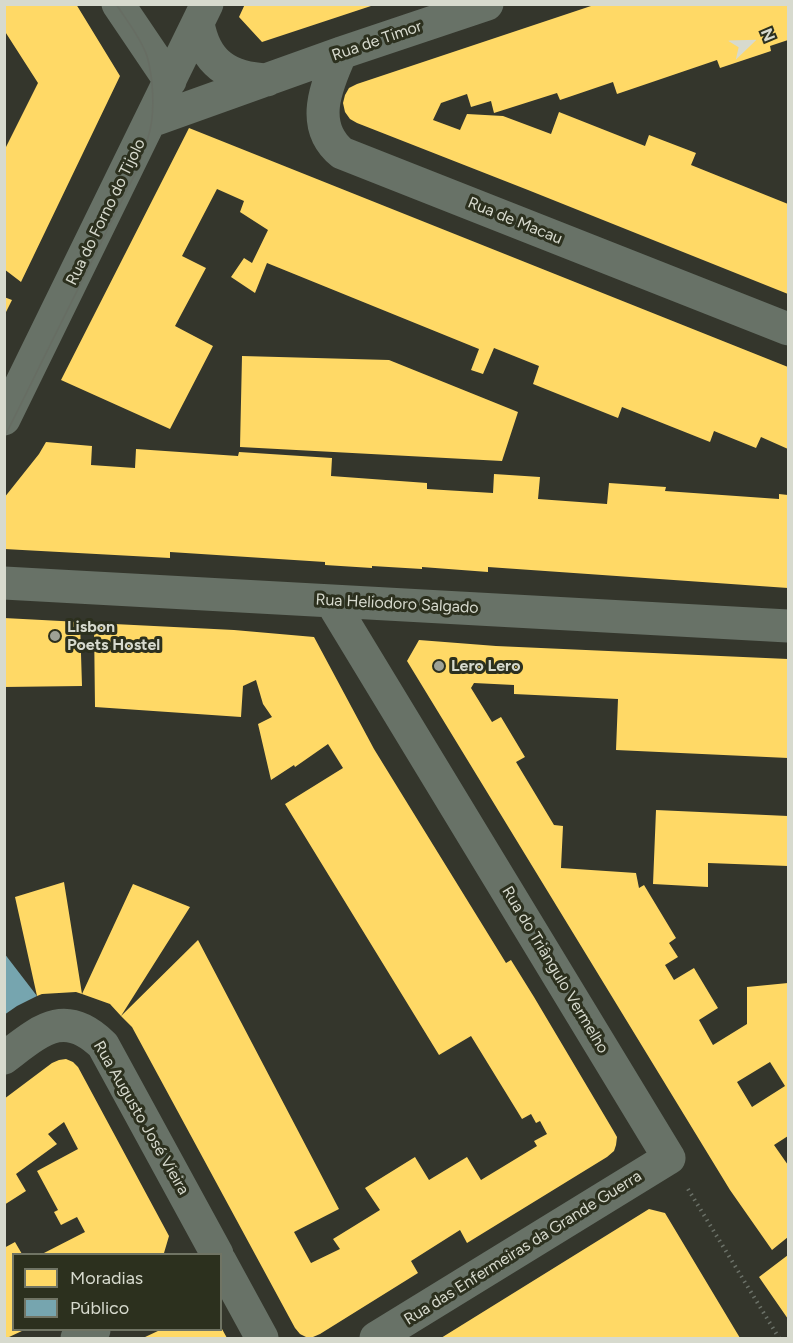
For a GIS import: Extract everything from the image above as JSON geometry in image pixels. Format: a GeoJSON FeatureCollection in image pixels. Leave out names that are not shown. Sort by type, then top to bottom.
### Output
{"type":"FeatureCollection","features":[{"type":"Feature","properties":{"kind":"street"},"geometry":{"type":"LineString","coordinates":[[118,4],[170,81]]}},
{"type":"Feature","properties":{"kind":"street","name":"Rua de Timor"},"geometry":{"type":"LineString","coordinates":[[151,121],[487,4]]}},
{"type":"Feature","properties":{"kind":"street","name":"Rua do Forno do Tijolo"},"geometry":{"type":"LineString","coordinates":[[4,419],[203,14]]}},
{"type":"Feature","properties":{"kind":"street","name":"Rua de Timor"},"geometry":{"type":"LineString","coordinates":[[203,14],[201,38],[207,51],[217,62],[232,73],[248,79],[267,80]]}},
{"type":"Feature","properties":{"kind":"street","name":"Rua de Macau"},"geometry":{"type":"LineString","coordinates":[[341,53],[324,97],[324,124],[326,135],[342,153],[789,329]]}},
{"type":"Feature","properties":{"kind":"street","name":"Rua Heliodoro Salgado"},"geometry":{"type":"LineString","coordinates":[[4,583],[789,626]]}},
{"type":"Feature","properties":{"kind":"street","name":"Rua do Triângulo Vermelho"},"geometry":{"type":"LineString","coordinates":[[331,601],[669,1158]]}},
{"type":"Feature","properties":{"kind":"street","name":"Rua Augusto José Vieira"},"geometry":{"type":"LineString","coordinates":[[4,1058],[37,1034],[51,1027],[73,1025],[91,1033],[103,1045],[216,1253]]}},
{"type":"Feature","properties":{"kind":"street","name":"Rua das Enfermeiras da Grande Guerra"},"geometry":{"type":"LineString","coordinates":[[376,1338],[669,1158]]}},
{"type":"Feature","properties":{"kind":"street"},"geometry":{"type":"LineString","coordinates":[[222,1265],[262,1338]]}},
{"type":"Feature","properties":{"kind":"path"},"geometry":{"type":"LineString","coordinates":[[669,1158],[779,1338]]}},
{"type":"Feature","properties":{"kind":"building: Moradias"},"geometry":{"type":"Polygon","coordinates":[[[4,4],[76,4],[120,76],[21,282],[4,269],[4,151],[38,83],[4,30],[4,4]]]}},
{"type":"Feature","properties":{"kind":"building: Moradias"},"geometry":{"type":"Polygon","coordinates":[[[245,4],[374,5],[262,42],[239,17],[245,4]]]}},
{"type":"Feature","properties":{"kind":"building: Moradias"},"geometry":{"type":"Polygon","coordinates":[[[597,4],[788,4],[788,40],[770,46],[771,51],[720,68],[717,60],[617,94],[613,82],[560,100],[557,93],[494,113],[491,101],[471,107],[467,94],[441,103],[433,120],[460,130],[467,114],[503,116],[551,134],[559,112],[645,146],[649,135],[696,153],[691,165],[788,204],[788,294],[357,123],[345,112],[343,103],[345,95],[349,88],[357,84],[597,4]]]}},
{"type":"Feature","properties":{"kind":"building: Moradias"},"geometry":{"type":"Polygon","coordinates":[[[189,128],[788,367],[788,449],[761,437],[756,448],[714,431],[710,442],[622,407],[618,418],[533,384],[539,366],[494,348],[483,374],[471,370],[479,349],[267,263],[255,293],[231,277],[244,258],[252,263],[268,230],[240,212],[244,201],[217,189],[182,256],[206,268],[175,326],[213,346],[170,429],[61,380],[189,128]]]}},
{"type":"Feature","properties":{"kind":"building: Moradias"},"geometry":{"type":"Polygon","coordinates":[[[4,297],[12,300],[4,316],[4,297]]]}},
{"type":"Feature","properties":{"kind":"building: Moradias"},"geometry":{"type":"Polygon","coordinates":[[[242,356],[389,360],[518,412],[502,461],[240,447],[242,356]]]}},
{"type":"Feature","properties":{"kind":"building: Moradias"},"geometry":{"type":"Polygon","coordinates":[[[46,442],[92,446],[91,465],[135,468],[136,449],[238,456],[239,452],[332,458],[331,476],[427,483],[427,489],[493,493],[494,474],[540,477],[538,499],[607,504],[609,483],[666,487],[665,491],[779,499],[779,494],[788,495],[788,588],[488,567],[488,572],[422,567],[422,569],[372,566],[372,568],[325,565],[325,562],[170,552],[170,558],[4,549],[4,498],[46,442]]]}},
{"type":"Feature","properties":{"kind":"building: Moradias"},"geometry":{"type":"Polygon","coordinates":[[[4,618],[80,622],[82,686],[4,687],[4,618]]]}},
{"type":"Feature","properties":{"kind":"building: Moradias"},"geometry":{"type":"Polygon","coordinates":[[[94,623],[234,630],[314,637],[374,749],[506,963],[511,960],[534,997],[617,1137],[616,1145],[614,1151],[607,1157],[467,1243],[460,1230],[411,1261],[418,1273],[320,1334],[306,1337],[295,1328],[132,1027],[121,1016],[198,940],[339,1209],[294,1232],[311,1263],[340,1249],[333,1239],[380,1210],[365,1188],[415,1157],[429,1180],[467,1157],[481,1180],[537,1146],[534,1141],[547,1134],[540,1121],[536,1123],[531,1114],[522,1119],[471,1036],[439,1055],[285,804],[343,768],[328,744],[295,767],[294,765],[271,780],[258,724],[272,717],[263,704],[256,680],[243,686],[241,717],[95,707],[94,623]]]}},
{"type":"Feature","properties":{"kind":"building: Moradias"},"geometry":{"type":"Polygon","coordinates":[[[419,640],[496,646],[788,659],[788,758],[616,750],[618,699],[514,694],[514,685],[474,683],[471,688],[492,722],[501,717],[525,757],[516,762],[554,825],[563,826],[561,868],[636,873],[639,888],[644,885],[676,938],[669,943],[678,957],[665,965],[674,980],[694,968],[718,1008],[699,1020],[713,1045],[747,1024],[747,987],[788,983],[788,1136],[774,1145],[788,1165],[788,1237],[772,1250],[730,1190],[407,661],[419,640]],[[770,1062],[737,1082],[752,1107],[785,1086],[770,1062]]]}},
{"type":"Feature","properties":{"kind":"building: Moradias"},"geometry":{"type":"Polygon","coordinates":[[[656,810],[788,816],[788,866],[708,863],[708,887],[653,884],[656,810]]]}},
{"type":"Feature","properties":{"kind":"building: Moradias"},"geometry":{"type":"Polygon","coordinates":[[[64,882],[82,994],[76,992],[37,996],[15,897],[64,882]]]}},
{"type":"Feature","properties":{"kind":"building: Moradias"},"geometry":{"type":"Polygon","coordinates":[[[133,884],[190,907],[121,1016],[110,1004],[82,994],[133,884]]]}},
{"type":"Feature","properties":{"kind":"building: Moradias"},"geometry":{"type":"Polygon","coordinates":[[[66,1059],[78,1067],[169,1236],[164,1253],[44,1253],[85,1232],[77,1217],[61,1225],[54,1212],[58,1210],[37,1171],[78,1149],[64,1122],[48,1134],[57,1144],[16,1174],[26,1191],[4,1205],[4,1099],[59,1060],[66,1059]]]}},
{"type":"Feature","properties":{"kind":"building: Moradias"},"geometry":{"type":"Polygon","coordinates":[[[649,1209],[665,1213],[740,1338],[441,1338],[649,1209]]]}},
{"type":"Feature","properties":{"kind":"building: Moradias"},"geometry":{"type":"Polygon","coordinates":[[[15,1242],[21,1253],[12,1253],[12,1331],[22,1331],[7,1338],[4,1338],[4,1248],[15,1242]]]}},
{"type":"Feature","properties":{"kind":"building: Moradias"},"geometry":{"type":"Polygon","coordinates":[[[788,1255],[788,1319],[759,1277],[788,1255]]]}},
{"type":"Feature","properties":{"kind":"building: Moradias"},"geometry":{"type":"Polygon","coordinates":[[[222,1329],[227,1338],[143,1338],[158,1331],[222,1331],[222,1329]]]}},
{"type":"Feature","properties":{"kind":"building: Público"},"geometry":{"type":"Polygon","coordinates":[[[4,953],[37,996],[4,1015],[4,953]]]}},
{"type":"Feature","properties":{"kind":"tram line"},"geometry":{"type":"LineString","coordinates":[[4,438],[137,170],[149,135],[153,93],[147,56],[116,4]]}},
{"type":"Feature","properties":{"kind":"place","name":"Lisbon Poets Hostel"},"geometry":{"type":"Point","coordinates":[55,636]}},
{"type":"Feature","properties":{"kind":"place","name":"Lero Lero"},"geometry":{"type":"Point","coordinates":[439,666]}}]}
